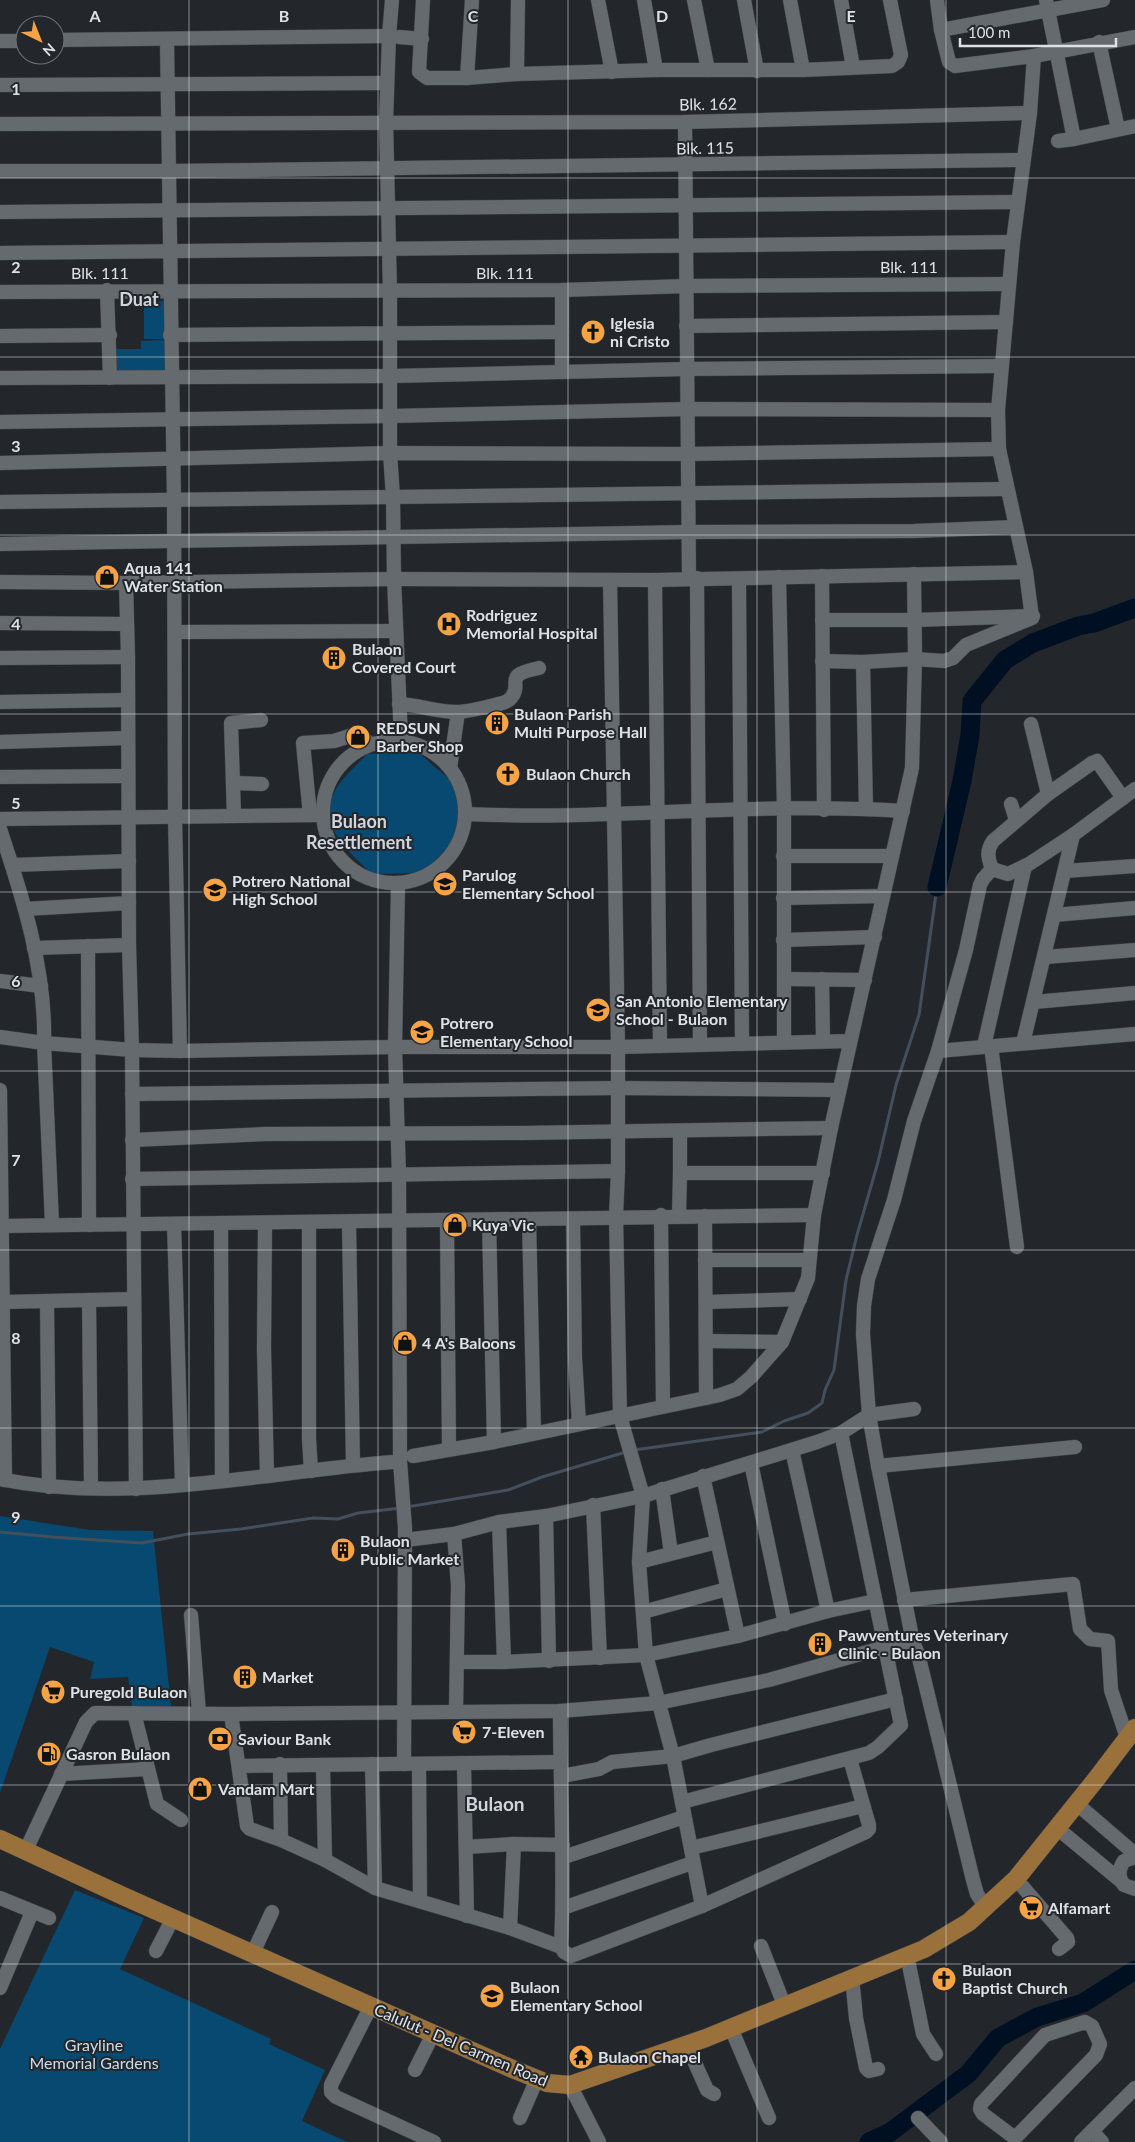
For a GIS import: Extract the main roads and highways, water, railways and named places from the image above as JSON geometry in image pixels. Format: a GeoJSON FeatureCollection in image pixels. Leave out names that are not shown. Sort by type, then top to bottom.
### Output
{"type":"FeatureCollection","features":[{"type":"Feature","properties":{"kind":"main road","name":"Calulut - Del Carmen Road"},"geometry":{"type":"LineString","coordinates":[[0,1839],[252,1954],[537,2079],[555,2084],[570,2085],[687,2045],[785,2007],[852,1977],[924,1949],[946,1937],[986,1908],[1016,1879],[1132,1733]]}},
{"type":"Feature","properties":{"kind":"waterway"},"geometry":{"type":"LineString","coordinates":[[937,887],[962,781],[970,735],[972,701],[1005,660],[1033,643],[1135,608]]}},
{"type":"Feature","properties":{"kind":"waterway"},"geometry":{"type":"LineString","coordinates":[[634,1450],[762,1432],[784,1421],[808,1413],[822,1403],[825,1390],[834,1370],[846,1280],[857,1235],[878,1162],[896,1085],[919,1015],[937,887]]}},
{"type":"Feature","properties":{"kind":"waterway"},"geometry":{"type":"LineString","coordinates":[[407,1507],[508,1490],[542,1477],[626,1452]]}},
{"type":"Feature","properties":{"kind":"waterway"},"geometry":{"type":"LineString","coordinates":[[0,1532],[142,1543],[188,1534],[241,1529],[313,1518],[338,1519],[358,1513],[401,1508]]}},
{"type":"Feature","properties":{"kind":"waterway"},"geometry":{"type":"LineString","coordinates":[[869,2142],[889,2133],[968,2074],[998,2038],[1037,2017],[1083,2003],[1135,1970]]}},
{"type":"Feature","properties":{"kind":"place","name":"Iglesia ni Cristo"},"geometry":{"type":"Point","coordinates":[593,332]}},
{"type":"Feature","properties":{"kind":"place","name":"Aqua 141 Water Station"},"geometry":{"type":"Point","coordinates":[107,577]}},
{"type":"Feature","properties":{"kind":"place","name":"Rodriguez Memorial Hospital"},"geometry":{"type":"Point","coordinates":[449,624]}},
{"type":"Feature","properties":{"kind":"place","name":"Bulaon Covered Court"},"geometry":{"type":"Point","coordinates":[334,658]}},
{"type":"Feature","properties":{"kind":"place","name":"Bulaon Parish Multi Purpose Hall"},"geometry":{"type":"Point","coordinates":[497,723]}},
{"type":"Feature","properties":{"kind":"place","name":"REDSUN Barber Shop"},"geometry":{"type":"Point","coordinates":[358,737]}},
{"type":"Feature","properties":{"kind":"place","name":"Bulaon Church"},"geometry":{"type":"Point","coordinates":[508,774]}},
{"type":"Feature","properties":{"kind":"place","name":"Parulog Elementary School"},"geometry":{"type":"Point","coordinates":[445,884]}},
{"type":"Feature","properties":{"kind":"place","name":"Potrero National High School"},"geometry":{"type":"Point","coordinates":[215,890]}},
{"type":"Feature","properties":{"kind":"place","name":"San Antonio Elementary School - Bulaon"},"geometry":{"type":"Point","coordinates":[598,1010]}},
{"type":"Feature","properties":{"kind":"place","name":"Potrero Elementary School"},"geometry":{"type":"Point","coordinates":[422,1032]}},
{"type":"Feature","properties":{"kind":"place","name":"Kuya Vic"},"geometry":{"type":"Point","coordinates":[455,1225]}},
{"type":"Feature","properties":{"kind":"place","name":"4 A's Baloons"},"geometry":{"type":"Point","coordinates":[405,1343]}},
{"type":"Feature","properties":{"kind":"place","name":"Bulaon Public Market"},"geometry":{"type":"Point","coordinates":[343,1550]}},
{"type":"Feature","properties":{"kind":"place","name":"Pawventures Veterinary Clinic - Bulaon"},"geometry":{"type":"Point","coordinates":[820,1644]}},
{"type":"Feature","properties":{"kind":"place","name":"Market"},"geometry":{"type":"Point","coordinates":[245,1677]}},
{"type":"Feature","properties":{"kind":"place","name":"Puregold Bulaon"},"geometry":{"type":"Point","coordinates":[53,1692]}},
{"type":"Feature","properties":{"kind":"place","name":"7-Eleven"},"geometry":{"type":"Point","coordinates":[464,1732]}},
{"type":"Feature","properties":{"kind":"place","name":"Saviour Bank"},"geometry":{"type":"Point","coordinates":[220,1739]}},
{"type":"Feature","properties":{"kind":"place","name":"Gasron Bulaon"},"geometry":{"type":"Point","coordinates":[49,1754]}},
{"type":"Feature","properties":{"kind":"place","name":"Vandam Mart"},"geometry":{"type":"Point","coordinates":[200,1789]}},
{"type":"Feature","properties":{"kind":"place","name":"Alfamart"},"geometry":{"type":"Point","coordinates":[1031,1908]}},
{"type":"Feature","properties":{"kind":"place","name":"Bulaon Baptist Church"},"geometry":{"type":"Point","coordinates":[944,1979]}},
{"type":"Feature","properties":{"kind":"place","name":"Bulaon Elementary School"},"geometry":{"type":"Point","coordinates":[492,1996]}},
{"type":"Feature","properties":{"kind":"place","name":"Bulaon Chapel"},"geometry":{"type":"Point","coordinates":[581,2057]}},
{"type":"Feature","properties":{"kind":"district","name":"Duat"},"geometry":{"type":"Point","coordinates":[139,300]}},
{"type":"Feature","properties":{"kind":"district","name":"Bulaon Resettlement"},"geometry":{"type":"Point","coordinates":[359,832]}},
{"type":"Feature","properties":{"kind":"district","name":"Bulaon"},"geometry":{"type":"Point","coordinates":[495,1804]}},
{"type":"Feature","properties":{"kind":"park label","name":"Grayline Memorial Gardens"},"geometry":{"type":"Point","coordinates":[94,2054]}}]}
